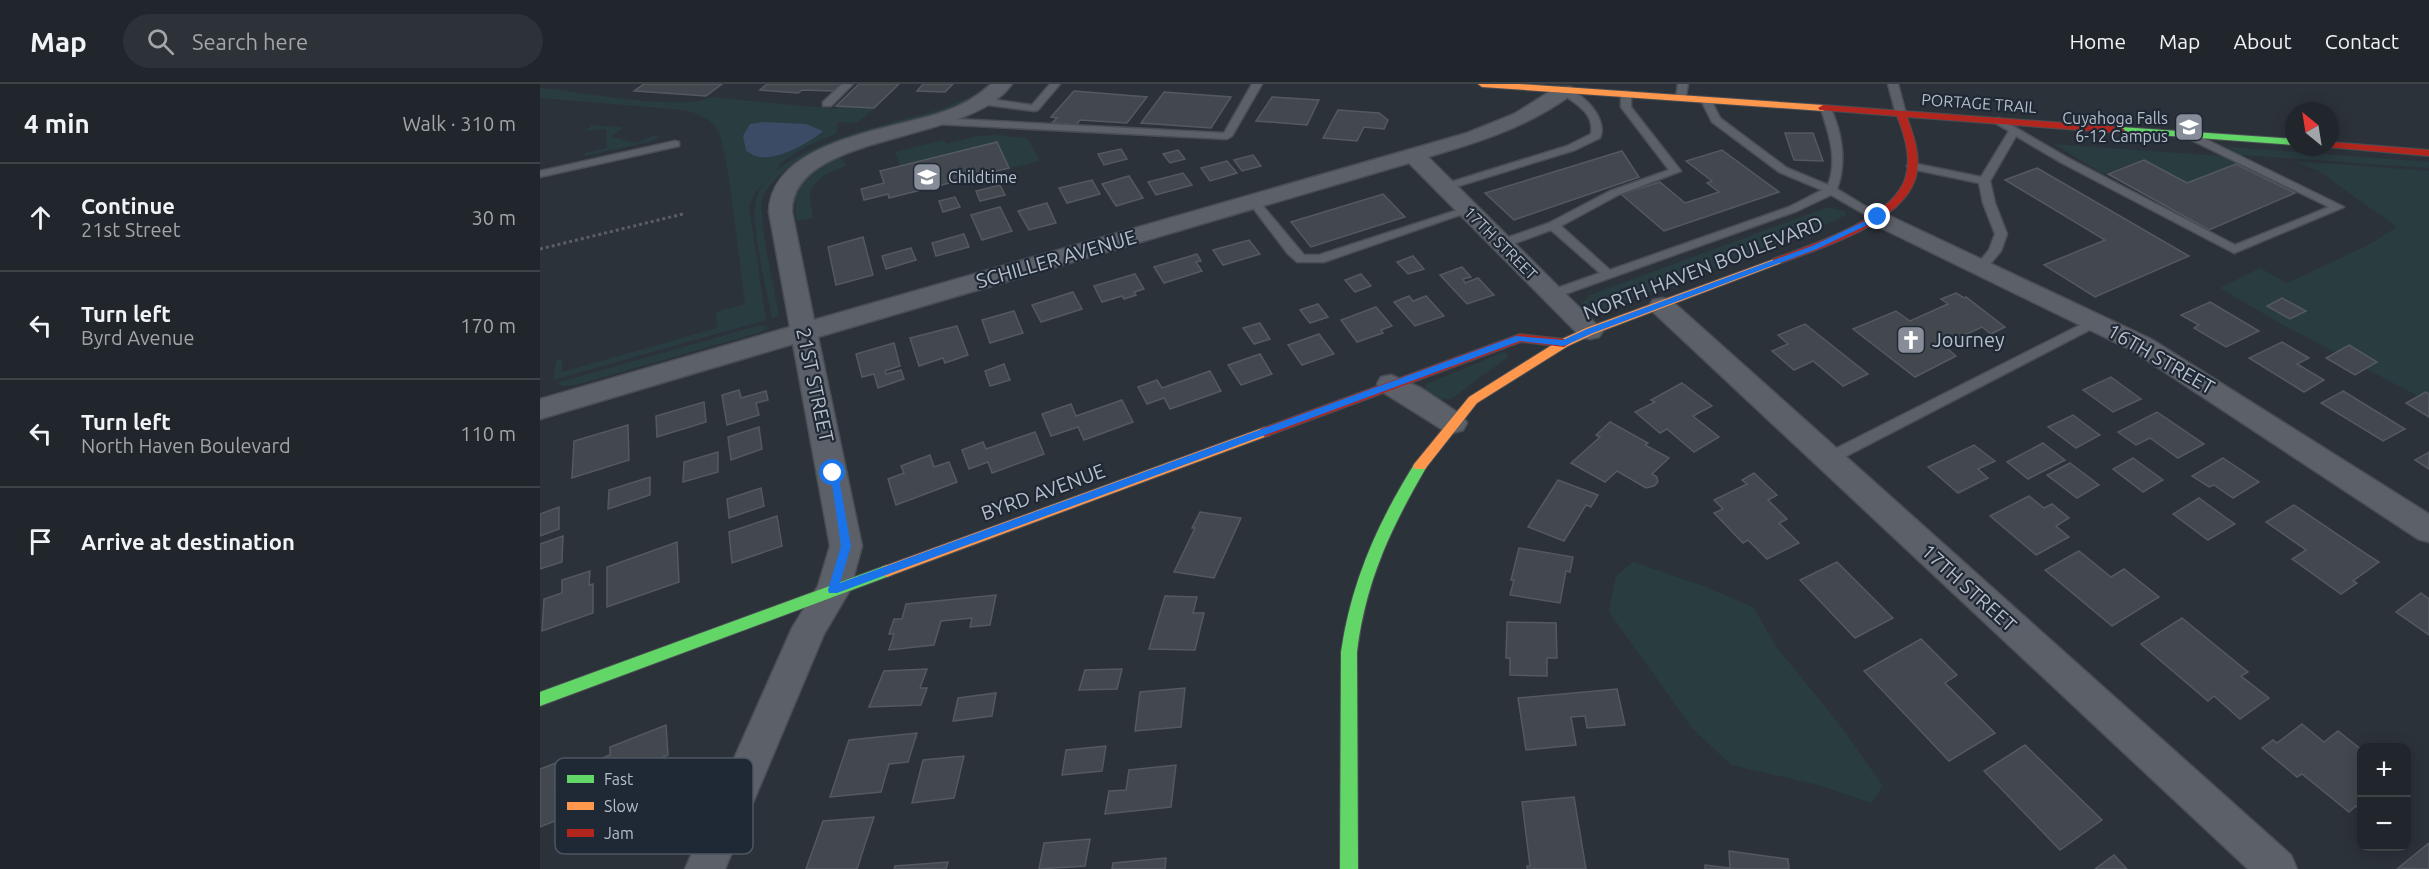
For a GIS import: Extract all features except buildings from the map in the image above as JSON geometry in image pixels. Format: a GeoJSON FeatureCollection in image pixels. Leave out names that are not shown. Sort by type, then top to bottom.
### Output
{"type":"FeatureCollection","features":[{"type":"Feature","properties":{"kind":"street","name":"PORTAGE TRAIL"},"geometry":{"type":"LineString","coordinates":[[1482,84],[2285,141]]}},
{"type":"Feature","properties":{"kind":"street","name":"SCHILLER AVENUE"},"geometry":{"type":"LineString","coordinates":[[540,409],[1515,123],[1573,89]]}},
{"type":"Feature","properties":{"kind":"street","name":"21ST STREET"},"geometry":{"type":"LineString","coordinates":[[753,758],[809,628],[833,590],[846,546],[837,490],[785,241],[780,204],[789,183],[809,166],[843,147],[936,121],[963,111],[992,93]]}},
{"type":"Feature","properties":{"kind":"street","name":"NORTH HAVEN BOULEVARD"},"geometry":{"type":"LineString","coordinates":[[1349,869],[1347,735],[1348,652],[1352,619],[1375,546],[1395,505],[1453,423],[1473,400],[1564,343],[1590,331],[1814,248],[1878,217],[1905,191],[1912,166],[1911,140],[1901,114]]}},
{"type":"Feature","properties":{"kind":"street"},"geometry":{"type":"LineString","coordinates":[[2339,146],[2429,153]]}},
{"type":"Feature","properties":{"kind":"street","name":"17TH STREET"},"geometry":{"type":"LineString","coordinates":[[1412,154],[1590,331]]}},
{"type":"Feature","properties":{"kind":"street","name":"16TH STREET"},"geometry":{"type":"LineString","coordinates":[[1878,217],[2142,345],[2429,530]]}},
{"type":"Feature","properties":{"kind":"street","name":"17TH STREET"},"geometry":{"type":"LineString","coordinates":[[1662,306],[2277,869]]}},
{"type":"Feature","properties":{"kind":"street","name":"BYRD AVENUE"},"geometry":{"type":"LineString","coordinates":[[540,699],[1520,338],[1564,343]]}},
{"type":"Feature","properties":{"kind":"street"},"geometry":{"type":"LineString","coordinates":[[1391,384],[1453,423]]}},
{"type":"Feature","properties":{"kind":"street","name":"21ST STREET"},"geometry":{"type":"LineString","coordinates":[[705,869],[711,854]]}},
{"type":"Feature","properties":{"kind":"lane"},"geometry":{"type":"LineString","coordinates":[[826,104],[848,84]]}},
{"type":"Feature","properties":{"kind":"lane"},"geometry":{"type":"LineString","coordinates":[[992,93],[1034,108],[1055,84]]}},
{"type":"Feature","properties":{"kind":"lane"},"geometry":{"type":"LineString","coordinates":[[936,121],[1227,136],[1257,84]]}},
{"type":"Feature","properties":{"kind":"lane"},"geometry":{"type":"LineString","coordinates":[[1681,98],[1683,84]]}},
{"type":"Feature","properties":{"kind":"lane"},"geometry":{"type":"LineString","coordinates":[[1893,84],[1901,114]]}},
{"type":"Feature","properties":{"kind":"lane"},"geometry":{"type":"LineString","coordinates":[[1445,187],[1571,148],[1596,136],[1600,126],[1597,117],[1573,89]]}},
{"type":"Feature","properties":{"kind":"lane"},"geometry":{"type":"LineString","coordinates":[[1503,244],[1553,225],[1614,193],[1676,171],[1626,107],[1626,94]]}},
{"type":"Feature","properties":{"kind":"lane"},"geometry":{"type":"LineString","coordinates":[[1706,100],[1716,120],[1783,170],[1831,190],[1878,217]]}},
{"type":"Feature","properties":{"kind":"lane"},"geometry":{"type":"LineString","coordinates":[[1553,294],[1793,209],[1831,190],[1839,174],[1837,142],[1826,109]]}},
{"type":"Feature","properties":{"kind":"lane"},"geometry":{"type":"LineString","coordinates":[[1999,121],[2074,165],[2234,249],[2338,207],[2187,135]]}},
{"type":"Feature","properties":{"kind":"lane"},"geometry":{"type":"LineString","coordinates":[[1981,267],[1995,251],[2001,234],[1989,203],[1984,181],[2014,131]]}},
{"type":"Feature","properties":{"kind":"lane"},"geometry":{"type":"LineString","coordinates":[[540,174],[675,144]]}},
{"type":"Feature","properties":{"kind":"lane"},"geometry":{"type":"LineString","coordinates":[[1912,166],[1984,181]]}},
{"type":"Feature","properties":{"kind":"lane"},"geometry":{"type":"LineString","coordinates":[[1254,201],[1292,251],[1302,259],[1320,259],[1468,210]]}},
{"type":"Feature","properties":{"kind":"lane"},"geometry":{"type":"LineString","coordinates":[[1553,225],[1609,275]]}},
{"type":"Feature","properties":{"kind":"lane"},"geometry":{"type":"LineString","coordinates":[[1828,459],[2096,321]]}},
{"type":"Feature","properties":{"kind":"path"},"geometry":{"type":"LineString","coordinates":[[540,249],[683,214]]}},
{"type":"Feature","properties":{"kind":"green space"},"geometry":{"type":"Polygon","coordinates":[[[540,88],[655,102],[697,101],[711,97],[835,109],[839,106],[874,108],[857,123],[838,122],[836,134],[807,146],[778,165],[780,166],[756,191],[749,206],[766,320],[553,380],[557,360],[562,360],[562,372],[717,328],[716,312],[745,304],[734,211],[721,138],[716,127],[701,116],[684,110],[540,98],[540,88]]]}},
{"type":"Feature","properties":{"kind":"green space"},"geometry":{"type":"Polygon","coordinates":[[[970,98],[933,113],[859,133],[829,145],[791,166],[771,184],[763,197],[762,220],[779,315],[772,319],[755,225],[756,200],[765,182],[782,166],[805,152],[860,131],[936,111],[970,98]]]}},
{"type":"Feature","properties":{"kind":"green space"},"geometry":{"type":"Polygon","coordinates":[[[592,125],[622,128],[611,137],[637,143],[655,135],[659,136],[650,142],[584,156],[585,153],[607,148],[606,129],[586,131],[592,125]]]}},
{"type":"Feature","properties":{"kind":"green space"},"geometry":{"type":"Polygon","coordinates":[[[976,136],[1027,138],[1040,161],[1009,168],[996,142],[900,166],[895,152],[944,140],[946,144],[976,136]]]}},
{"type":"Feature","properties":{"kind":"green space"},"geometry":{"type":"Polygon","coordinates":[[[2054,144],[2222,156],[2236,164],[2187,183],[2144,160],[2103,174],[2054,144]]]}},
{"type":"Feature","properties":{"kind":"green space"},"geometry":{"type":"Polygon","coordinates":[[[2228,147],[2285,151],[2285,156],[2339,155],[2429,162],[2429,168],[2241,155],[2228,147]]]}},
{"type":"Feature","properties":{"kind":"green space"},"geometry":{"type":"Polygon","coordinates":[[[834,158],[843,159],[846,166],[822,177],[817,182],[810,199],[813,218],[797,221],[796,198],[802,182],[814,170],[834,158]]]}},
{"type":"Feature","properties":{"kind":"green space"},"geometry":{"type":"Polygon","coordinates":[[[2295,161],[2429,171],[2429,402],[2278,322],[2220,288],[2260,268],[2287,283],[2370,244],[2397,227],[2317,170],[2295,161]]]}},
{"type":"Feature","properties":{"kind":"green space"},"geometry":{"type":"Polygon","coordinates":[[[1828,207],[1844,211],[1846,215],[1605,309],[1590,309],[1581,304],[1590,295],[1828,207]]]}},
{"type":"Feature","properties":{"kind":"green space"},"geometry":{"type":"Polygon","coordinates":[[[761,325],[769,328],[576,385],[562,386],[557,383],[761,325]]]}},
{"type":"Feature","properties":{"kind":"green space"},"geometry":{"type":"Polygon","coordinates":[[[1504,352],[1508,354],[1508,357],[1451,399],[1433,399],[1425,391],[1426,384],[1504,352]]]}},
{"type":"Feature","properties":{"kind":"green space"},"geometry":{"type":"Polygon","coordinates":[[[1633,562],[1701,585],[1753,607],[1778,649],[1840,725],[1883,786],[1871,803],[1818,785],[1731,765],[1693,729],[1609,612],[1616,576],[1633,562]]]}},
{"type":"Feature","properties":{"kind":"water"},"geometry":{"type":"Polygon","coordinates":[[[764,122],[806,124],[823,131],[803,145],[785,153],[758,157],[746,151],[743,136],[750,124],[764,122]]]}},
{"type":"Feature","properties":{"kind":"traffic: fast"},"geometry":{"type":"LineString","coordinates":[[2120,130],[2285,141]]}},
{"type":"Feature","properties":{"kind":"traffic: fast"},"geometry":{"type":"LineString","coordinates":[[1349,869],[1349,652],[1352,627],[1357,602],[1373,555],[1394,510],[1420,466]]}},
{"type":"Feature","properties":{"kind":"traffic: fast"},"geometry":{"type":"LineString","coordinates":[[540,699],[887,571]]}},
{"type":"Feature","properties":{"kind":"traffic: slow"},"geometry":{"type":"LineString","coordinates":[[1482,84],[1823,108]]}},
{"type":"Feature","properties":{"kind":"traffic: slow"},"geometry":{"type":"LineString","coordinates":[[1420,466],[1473,400],[1564,343],[1590,331],[1777,261]]}},
{"type":"Feature","properties":{"kind":"traffic: slow"},"geometry":{"type":"LineString","coordinates":[[887,571],[1265,432]]}},
{"type":"Feature","properties":{"kind":"traffic: jam"},"geometry":{"type":"LineString","coordinates":[[1823,108],[2120,130]]}},
{"type":"Feature","properties":{"kind":"traffic: jam"},"geometry":{"type":"LineString","coordinates":[[1777,261],[1847,233],[1895,202],[1910,181],[1913,162],[1908,132],[1901,114]]}},
{"type":"Feature","properties":{"kind":"traffic: jam"},"geometry":{"type":"LineString","coordinates":[[2339,146],[2429,153]]}},
{"type":"Feature","properties":{"kind":"traffic: jam"},"geometry":{"type":"LineString","coordinates":[[1265,432],[1520,338],[1564,343]]}},
{"type":"Feature","properties":{"kind":"place","name":"Cuyahoga Falls 6-12 Campus"},"geometry":{"type":"Point","coordinates":[2189,127]}},
{"type":"Feature","properties":{"kind":"place","name":"Childtime"},"geometry":{"type":"Point","coordinates":[927,177]}},
{"type":"Feature","properties":{"kind":"place","name":"Journey"},"geometry":{"type":"Point","coordinates":[1911,340]}},
{"type":"Feature","properties":{"kind":"route"},"geometry":{"type":"LineString","coordinates":[[833,473],[846,546],[833,590],[1520,338],[1564,343],[1590,331],[1814,248],[1878,217]]}}]}
